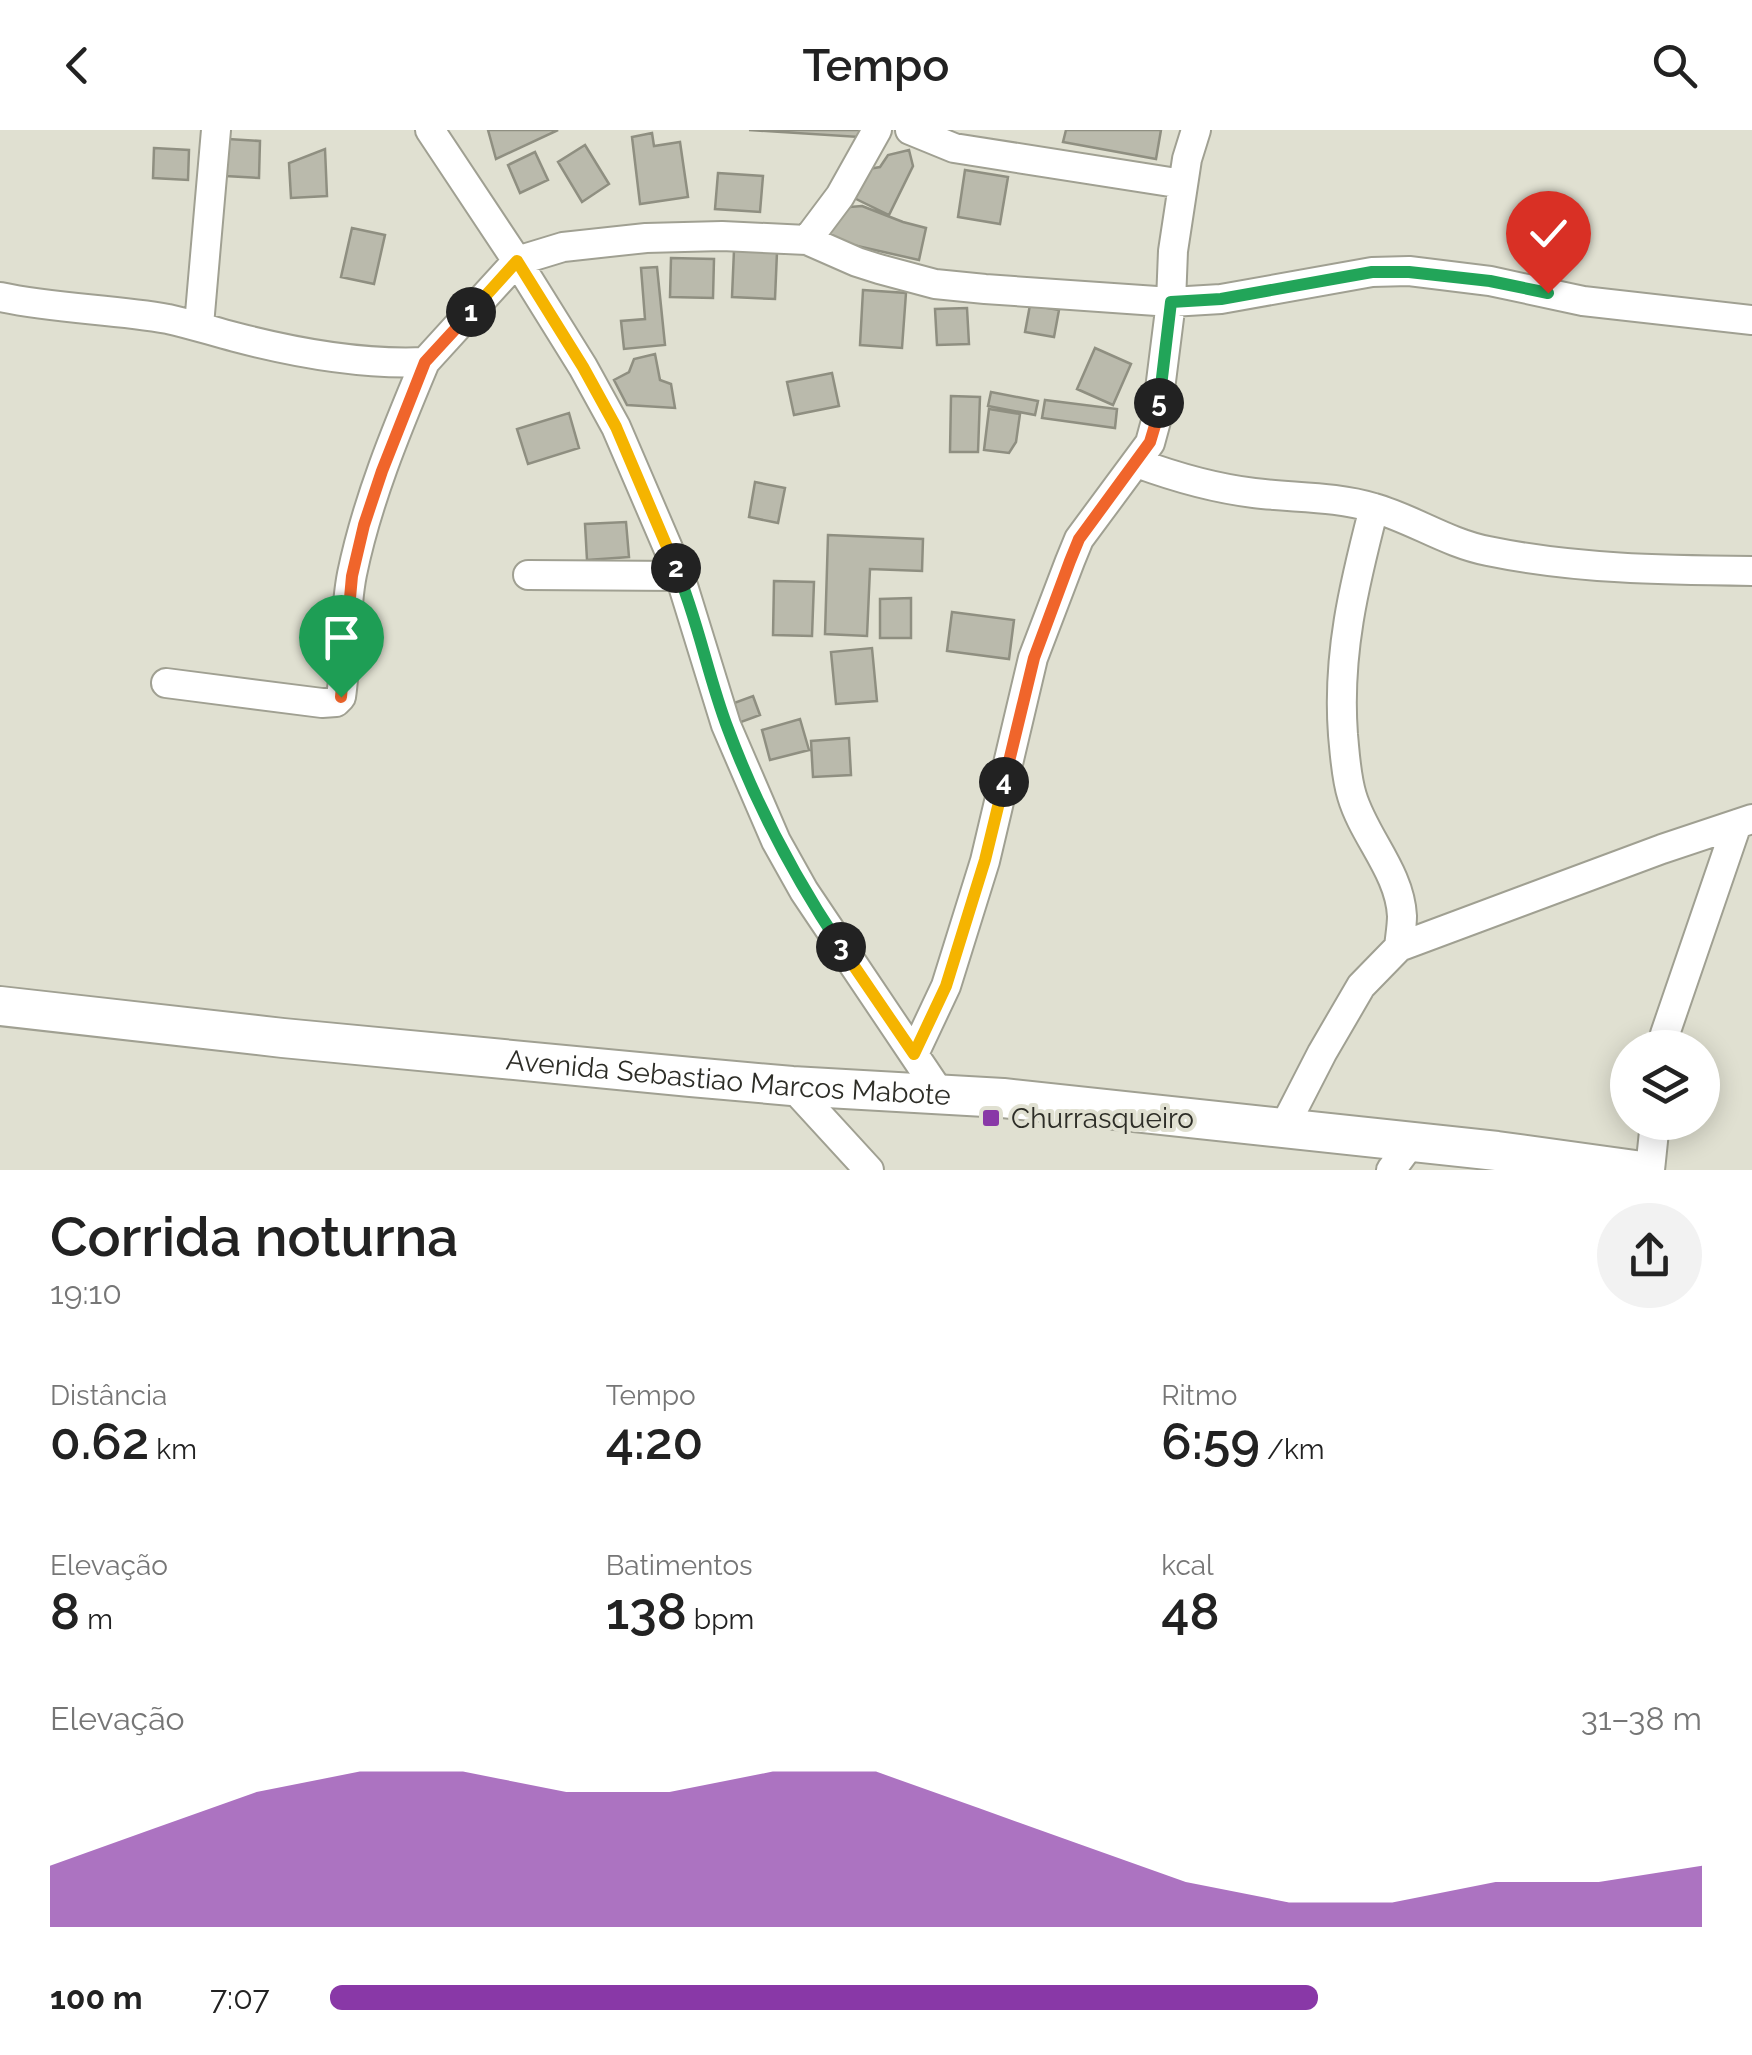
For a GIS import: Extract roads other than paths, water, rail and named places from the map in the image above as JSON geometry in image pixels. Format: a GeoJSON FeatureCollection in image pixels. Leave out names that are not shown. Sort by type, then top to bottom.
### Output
{"type":"FeatureCollection","features":[{"type":"Feature","properties":{"kind":"main road","name":"Avenida Sebastiao Marcos Mabote"},"geometry":{"type":"LineString","coordinates":[[0,1006],[283,1038],[792,1086],[1003,1098],[1284,1130],[1401,1156],[1553,1158],[1635,1170]]}},
{"type":"Feature","properties":{"kind":"street"},"geometry":{"type":"LineString","coordinates":[[199,325],[216,130]]}},
{"type":"Feature","properties":{"kind":"street"},"geometry":{"type":"LineString","coordinates":[[430,130],[517,261],[616,427],[680,576],[726,725],[776,841],[804,891],[941,1095]]}},
{"type":"Feature","properties":{"kind":"street"},"geometry":{"type":"LineString","coordinates":[[807,240],[840,196],[877,130]]}},
{"type":"Feature","properties":{"kind":"street"},"geometry":{"type":"LineString","coordinates":[[910,130],[954,148],[1183,184]]}},
{"type":"Feature","properties":{"kind":"street"},"geometry":{"type":"LineString","coordinates":[[914,1054],[946,986],[985,860],[1034,658],[1070,561],[1079,539],[1150,442],[1171,302],[1173,251],[1187,158],[1196,130]]}},
{"type":"Feature","properties":{"kind":"street"},"geometry":{"type":"LineString","coordinates":[[166,684],[322,704],[341,697],[349,594],[364,525],[425,362],[517,261],[563,247],[631,239],[722,236],[807,240],[857,262],[935,284],[1171,302],[1221,299],[1372,272],[1409,272],[1490,281],[1583,301],[1752,320]]}},
{"type":"Feature","properties":{"kind":"street"},"geometry":{"type":"LineString","coordinates":[[0,297],[199,325],[287,350],[388,364],[425,362]]}},
{"type":"Feature","properties":{"kind":"street"},"geometry":{"type":"LineString","coordinates":[[1136,463],[1208,486],[1331,499],[1374,508],[1485,550],[1584,566],[1752,571]]}},
{"type":"Feature","properties":{"kind":"street"},"geometry":{"type":"LineString","coordinates":[[1374,508],[1344,642],[1341,710],[1352,798],[1396,887],[1402,916],[1398,947]]}},
{"type":"Feature","properties":{"kind":"street"},"geometry":{"type":"LineString","coordinates":[[528,575],[680,576]]}},
{"type":"Feature","properties":{"kind":"street"},"geometry":{"type":"LineString","coordinates":[[1284,1130],[1361,986],[1398,947],[1744,822]]}},
{"type":"Feature","properties":{"kind":"street"},"geometry":{"type":"LineString","coordinates":[[1668,1030],[1744,822]]}},
{"type":"Feature","properties":{"kind":"street"},"geometry":{"type":"LineString","coordinates":[[792,1086],[868,1170]]}},
{"type":"Feature","properties":{"kind":"street"},"geometry":{"type":"LineString","coordinates":[[1650,1170],[1653,1140]]}},
{"type":"Feature","properties":{"kind":"place","name":"Churrasqueiro"},"geometry":{"type":"Point","coordinates":[991,1118]}}]}
